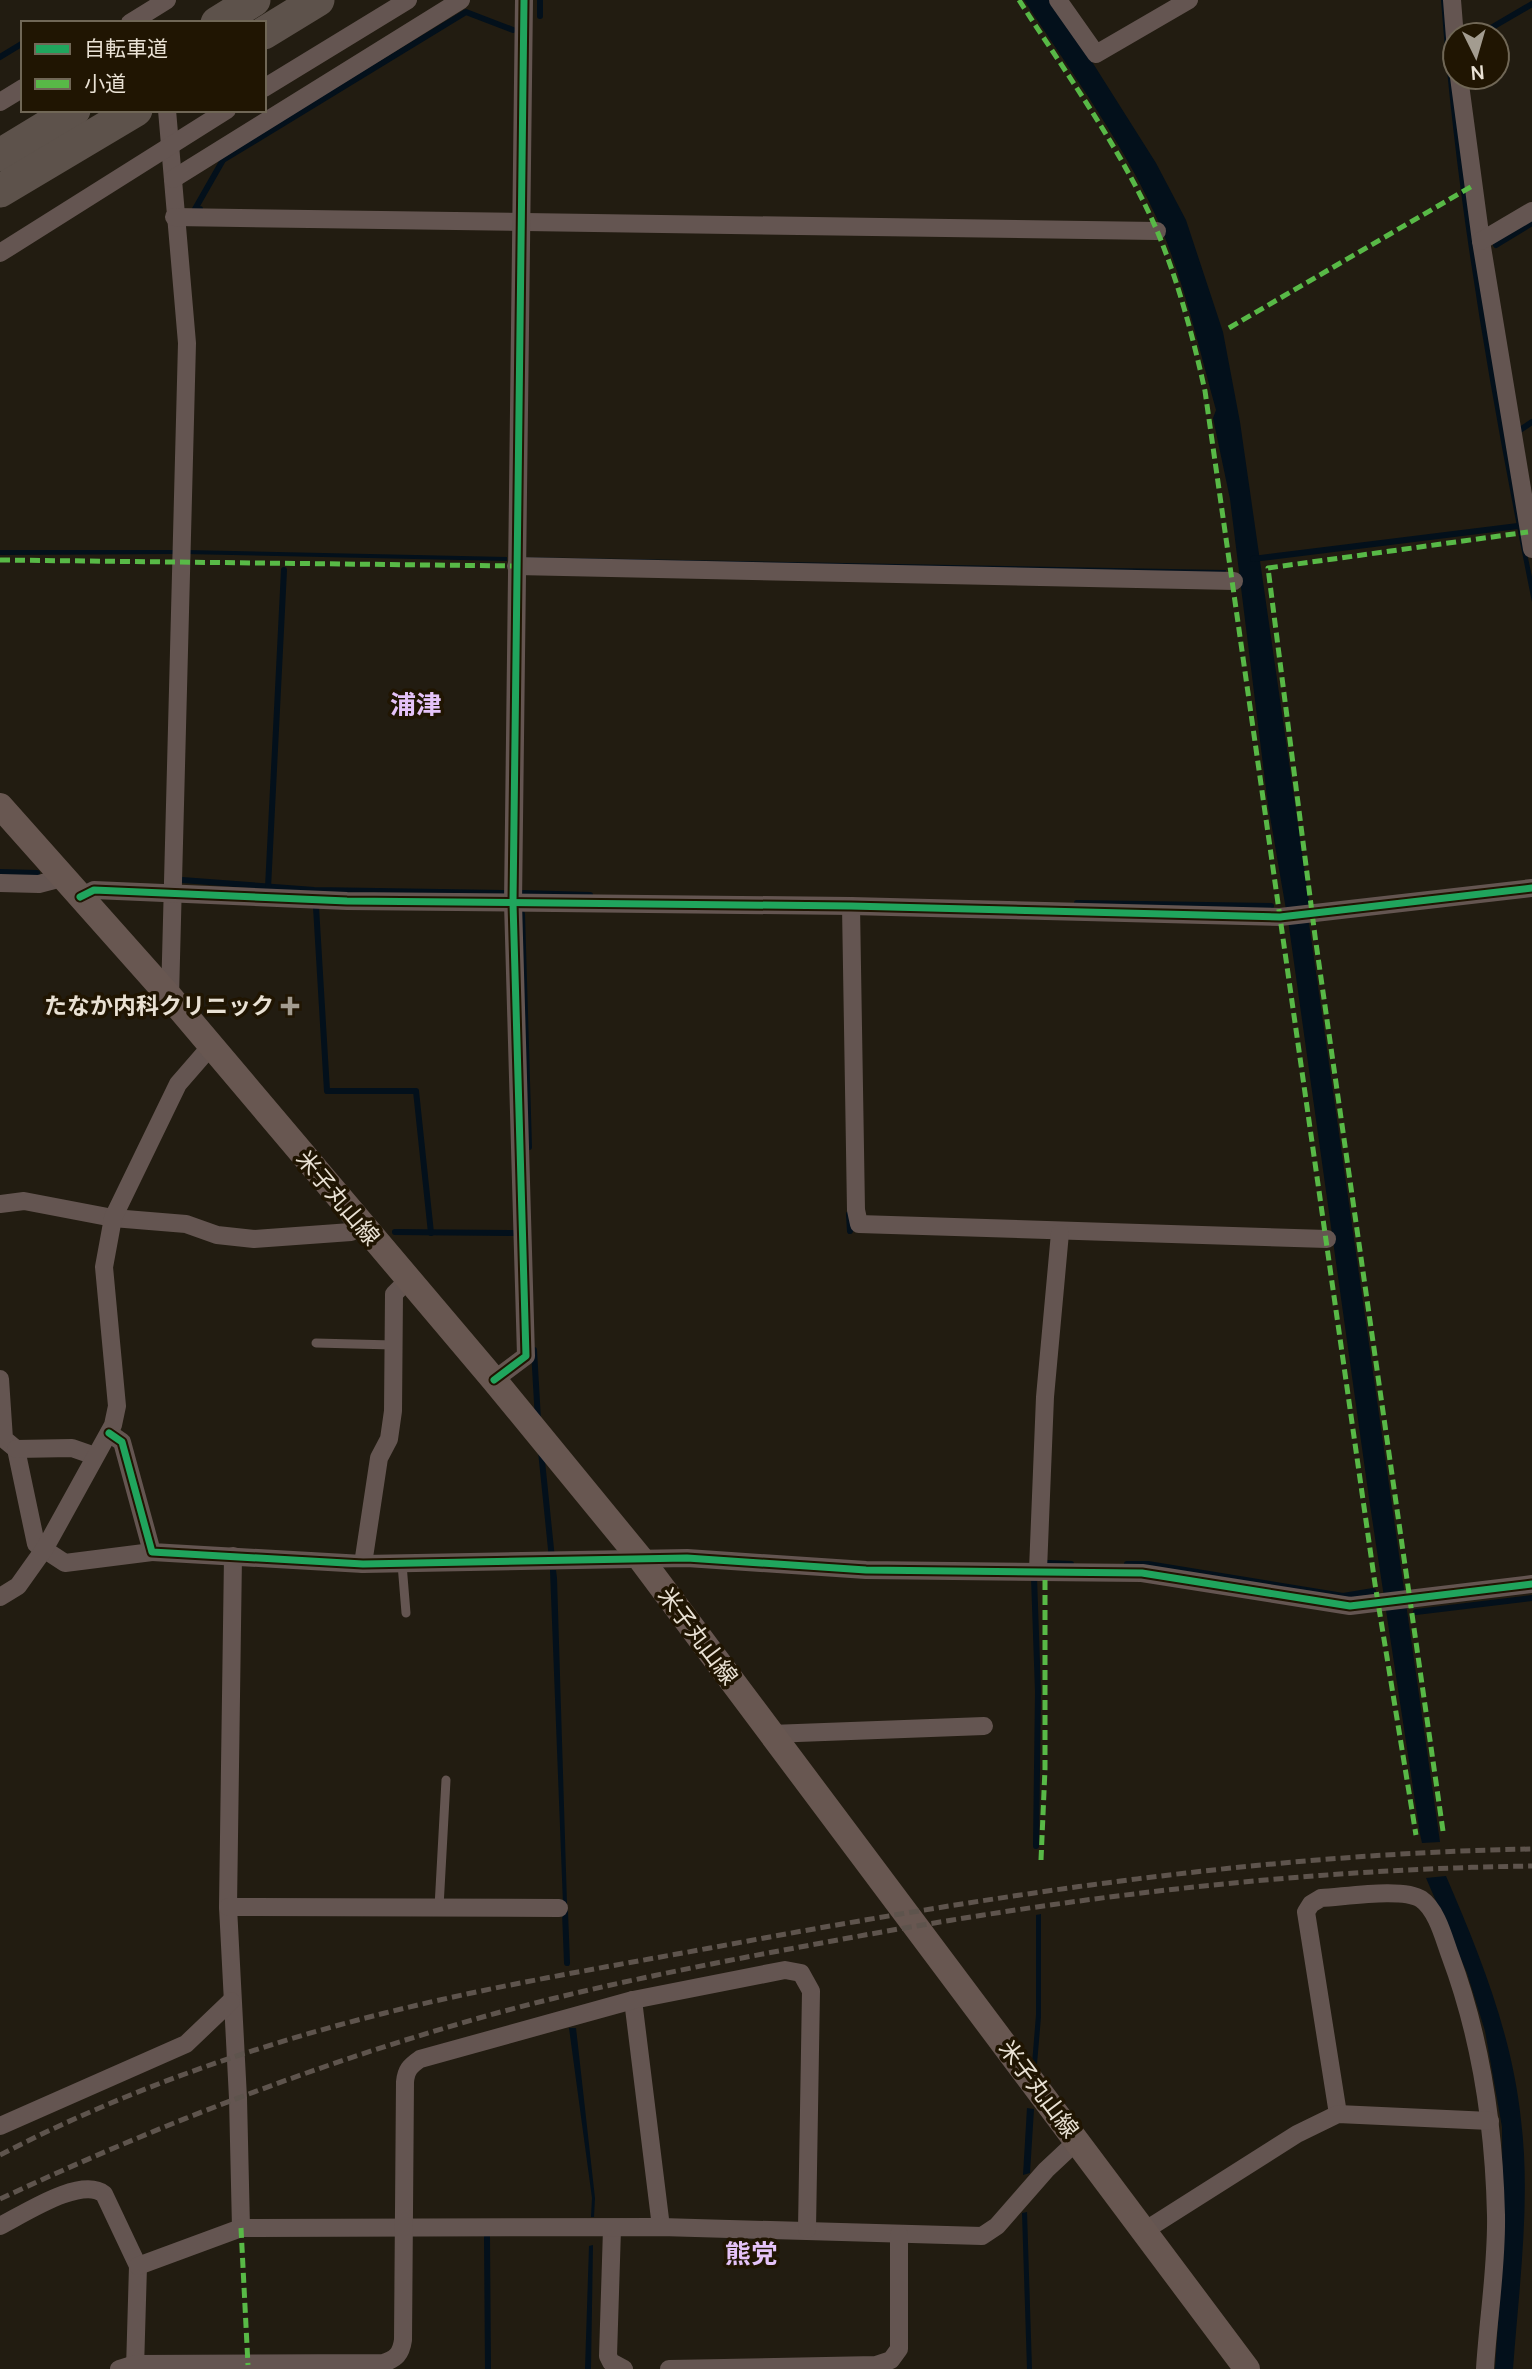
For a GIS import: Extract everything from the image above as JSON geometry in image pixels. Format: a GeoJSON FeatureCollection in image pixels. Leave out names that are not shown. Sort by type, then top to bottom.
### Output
{"type":"FeatureCollection","features":[{"type":"Feature","properties":{"kind":"highway"},"geometry":{"type":"LineString","coordinates":[[220,21],[254,0]]}},
{"type":"Feature","properties":{"kind":"highway"},"geometry":{"type":"LineString","coordinates":[[270,29],[318,0]]}},
{"type":"Feature","properties":{"kind":"highway"},"geometry":{"type":"LineString","coordinates":[[0,155],[74,123],[126,112]]}},
{"type":"Feature","properties":{"kind":"highway"},"geometry":{"type":"LineString","coordinates":[[0,191],[74,123]]}},
{"type":"Feature","properties":{"kind":"main road","name":"米子丸山線"},"geometry":{"type":"LineString","coordinates":[[0,807],[170,997],[494,1380],[640,1558],[1247,2369]]}},
{"type":"Feature","properties":{"kind":"street"},"geometry":{"type":"LineString","coordinates":[[266,87],[408,0]]}},
{"type":"Feature","properties":{"kind":"street"},"geometry":{"type":"LineString","coordinates":[[173,179],[461,0]]}},
{"type":"Feature","properties":{"kind":"street"},"geometry":{"type":"LineString","coordinates":[[494,1380],[526,1356],[513,903],[524,0]]}},
{"type":"Feature","properties":{"kind":"street"},"geometry":{"type":"LineString","coordinates":[[1058,0],[1096,54],[1189,0]]}},
{"type":"Feature","properties":{"kind":"street"},"geometry":{"type":"LineString","coordinates":[[1452,0],[1454,21]]}},
{"type":"Feature","properties":{"kind":"street"},"geometry":{"type":"LineString","coordinates":[[133,21],[165,1]]}},
{"type":"Feature","properties":{"kind":"street"},"geometry":{"type":"LineString","coordinates":[[164,21],[165,1]]}},
{"type":"Feature","properties":{"kind":"street"},"geometry":{"type":"LineString","coordinates":[[0,102],[21,89]]}},
{"type":"Feature","properties":{"kind":"street"},"geometry":{"type":"LineString","coordinates":[[1461,91],[1481,241],[1532,549]]}},
{"type":"Feature","properties":{"kind":"street"},"geometry":{"type":"LineString","coordinates":[[167,112],[174,217],[187,343],[170,997]]}},
{"type":"Feature","properties":{"kind":"street"},"geometry":{"type":"LineString","coordinates":[[0,253],[224,112]]}},
{"type":"Feature","properties":{"kind":"street"},"geometry":{"type":"LineString","coordinates":[[1481,241],[1532,211]]}},
{"type":"Feature","properties":{"kind":"street"},"geometry":{"type":"LineString","coordinates":[[174,217],[1157,231]]}},
{"type":"Feature","properties":{"kind":"street"},"geometry":{"type":"LineString","coordinates":[[516,566],[1234,581]]}},
{"type":"Feature","properties":{"kind":"street"},"geometry":{"type":"LineString","coordinates":[[0,883],[39,884],[62,878]]}},
{"type":"Feature","properties":{"kind":"street"},"geometry":{"type":"LineString","coordinates":[[79,897],[94,890],[347,901],[851,906],[1284,917],[1532,888]]}},
{"type":"Feature","properties":{"kind":"street"},"geometry":{"type":"LineString","coordinates":[[851,906],[856,1210],[859,1224],[1060,1233],[1327,1239]]}},
{"type":"Feature","properties":{"kind":"street"},"geometry":{"type":"LineString","coordinates":[[0,1597],[18,1586],[45,1548],[109,1433],[117,1406],[104,1267],[113,1218],[177,1083],[211,1046]]}},
{"type":"Feature","properties":{"kind":"street"},"geometry":{"type":"LineString","coordinates":[[0,1204],[24,1201],[113,1218],[186,1224],[217,1235],[254,1239],[351,1231],[360,1224]]}},
{"type":"Feature","properties":{"kind":"street"},"geometry":{"type":"LineString","coordinates":[[1038,1570],[1045,1396],[1060,1233]]}},
{"type":"Feature","properties":{"kind":"street"},"geometry":{"type":"LineString","coordinates":[[363,1564],[379,1458],[389,1439],[393,1412],[394,1294],[408,1280]]}},
{"type":"Feature","properties":{"kind":"street"},"geometry":{"type":"LineString","coordinates":[[0,1379],[7,1442],[36,1544],[65,1563],[152,1552],[363,1564],[687,1558],[866,1570],[1142,1573],[1350,1606],[1532,1584]]}},
{"type":"Feature","properties":{"kind":"street"},"geometry":{"type":"LineString","coordinates":[[109,1433],[122,1442],[152,1552]]}},
{"type":"Feature","properties":{"kind":"street"},"geometry":{"type":"LineString","coordinates":[[7,1442],[72,1448],[94,1456]]}},
{"type":"Feature","properties":{"kind":"street"},"geometry":{"type":"LineString","coordinates":[[233,1556],[228,1907],[231,2001],[239,2098],[242,2228]]}},
{"type":"Feature","properties":{"kind":"street"},"geometry":{"type":"LineString","coordinates":[[771,1734],[984,1726]]}},
{"type":"Feature","properties":{"kind":"street"},"geometry":{"type":"LineString","coordinates":[[1338,2115],[1306,1912],[1311,1904],[1321,1898],[1405,1894],[1421,1899],[1431,1910],[1465,1995],[1490,2121],[1496,2218],[1485,2369]]}},
{"type":"Feature","properties":{"kind":"street"},"geometry":{"type":"LineString","coordinates":[[228,1907],[559,1908]]}},
{"type":"Feature","properties":{"kind":"street"},"geometry":{"type":"LineString","coordinates":[[0,2225],[77,2188],[94,2188],[107,2200],[138,2266],[130,2367],[383,2363],[398,2356],[403,2340],[405,2082],[406,2073],[413,2064],[421,2059],[633,2000],[795,1970],[807,1978],[810,1991],[807,2229]]}},
{"type":"Feature","properties":{"kind":"street"},"geometry":{"type":"LineString","coordinates":[[633,2000],[661,2227]]}},
{"type":"Feature","properties":{"kind":"street"},"geometry":{"type":"LineString","coordinates":[[0,2126],[186,2044],[231,2001]]}},
{"type":"Feature","properties":{"kind":"street"},"geometry":{"type":"LineString","coordinates":[[1144,2231],[1297,2134],[1338,2115],[1490,2121]]}},
{"type":"Feature","properties":{"kind":"street"},"geometry":{"type":"LineString","coordinates":[[138,2266],[242,2228],[661,2227],[807,2229],[968,2236],[989,2232],[1077,2141]]}},
{"type":"Feature","properties":{"kind":"street"},"geometry":{"type":"LineString","coordinates":[[612,2229],[608,2356],[611,2362],[624,2369]]}},
{"type":"Feature","properties":{"kind":"street"},"geometry":{"type":"LineString","coordinates":[[669,2369],[886,2363],[896,2355],[899,2234]]}},
{"type":"Feature","properties":{"kind":"lane"},"geometry":{"type":"LineString","coordinates":[[316,1343],[393,1345]]}},
{"type":"Feature","properties":{"kind":"lane"},"geometry":{"type":"LineString","coordinates":[[402,1564],[406,1613]]}},
{"type":"Feature","properties":{"kind":"lane"},"geometry":{"type":"LineString","coordinates":[[439,1907],[446,1780]]}},
{"type":"Feature","properties":{"kind":"water"},"geometry":{"type":"Polygon","coordinates":[[[1024,0],[1053,0],[1156,163],[1186,220],[1223,332],[1240,422],[1309,901],[1309,923],[1440,1842],[1422,1843],[1420,1834],[1370,1505],[1289,927],[1268,805],[1230,499],[1213,418],[1216,410],[1178,274],[1148,200],[1116,141],[1024,0]]]}},
{"type":"Feature","properties":{"kind":"water"},"geometry":{"type":"Polygon","coordinates":[[[1441,0],[1447,0],[1449,21],[1443,21],[1441,0]]]}},
{"type":"Feature","properties":{"kind":"water"},"geometry":{"type":"Polygon","coordinates":[[[1450,91],[1456,91],[1460,135],[1521,524],[1532,577],[1532,602],[1477,302],[1450,91]]]}},
{"type":"Feature","properties":{"kind":"water"},"geometry":{"type":"Polygon","coordinates":[[[0,550],[173,550],[174,554],[0,555],[0,550]]]}},
{"type":"Feature","properties":{"kind":"water"},"geometry":{"type":"Polygon","coordinates":[[[186,550],[507,557],[507,561],[186,554],[186,550]]]}},
{"type":"Feature","properties":{"kind":"water"},"geometry":{"type":"Polygon","coordinates":[[[520,557],[1226,570],[1225,574],[520,562],[520,557]]]}},
{"type":"Feature","properties":{"kind":"water"},"geometry":{"type":"Polygon","coordinates":[[[550,1570],[556,1570],[557,1578],[567,1904],[563,1904],[550,1570]]]}},
{"type":"Feature","properties":{"kind":"water"},"geometry":{"type":"Polygon","coordinates":[[[1446,1876],[1493,1995],[1517,2088],[1525,2181],[1513,2369],[1495,2369],[1503,2248],[1502,2127],[1485,2031],[1467,1973],[1426,1878],[1446,1876]]]}},
{"type":"Feature","properties":{"kind":"water"},"geometry":{"type":"Polygon","coordinates":[[[1041,1914],[1041,2017],[1037,2064],[1032,2064],[1036,2015],[1036,1915],[1041,1914]]]}},
{"type":"Feature","properties":{"kind":"water"},"geometry":{"type":"Polygon","coordinates":[[[569,2028],[576,2028],[595,2198],[594,2217],[591,2217],[592,2198],[569,2028]]]}},
{"type":"Feature","properties":{"kind":"water"},"geometry":{"type":"Polygon","coordinates":[[[1027,2108],[1034,2109],[1030,2173],[1023,2175],[1027,2108]]]}},
{"type":"Feature","properties":{"kind":"water"},"geometry":{"type":"Polygon","coordinates":[[[1027,2212],[1032,2369],[1027,2369],[1022,2213],[1027,2212]]]}},
{"type":"Feature","properties":{"kind":"water"},"geometry":{"type":"Polygon","coordinates":[[[593,2245],[591,2369],[585,2369],[589,2246],[593,2245]]]}},
{"type":"Feature","properties":{"kind":"waterway"},"geometry":{"type":"LineString","coordinates":[[540,0],[540,16]]}},
{"type":"Feature","properties":{"kind":"waterway"},"geometry":{"type":"LineString","coordinates":[[1503,21],[1532,4]]}},
{"type":"Feature","properties":{"kind":"waterway"},"geometry":{"type":"LineString","coordinates":[[200,209],[195,209],[223,160],[466,12],[513,30]]}},
{"type":"Feature","properties":{"kind":"waterway"},"geometry":{"type":"LineString","coordinates":[[0,57],[21,44]]}},
{"type":"Feature","properties":{"kind":"waterway"},"geometry":{"type":"LineString","coordinates":[[1496,245],[1532,223]]}},
{"type":"Feature","properties":{"kind":"waterway"},"geometry":{"type":"LineString","coordinates":[[1520,430],[1532,422]]}},
{"type":"Feature","properties":{"kind":"waterway"},"geometry":{"type":"LineString","coordinates":[[1253,559],[1518,526]]}},
{"type":"Feature","properties":{"kind":"waterway"},"geometry":{"type":"LineString","coordinates":[[268,888],[284,570]]}},
{"type":"Feature","properties":{"kind":"waterway"},"geometry":{"type":"LineString","coordinates":[[0,872],[37,873]]}},
{"type":"Feature","properties":{"kind":"waterway"},"geometry":{"type":"LineString","coordinates":[[182,880],[314,890],[503,893]]}},
{"type":"Feature","properties":{"kind":"waterway"},"geometry":{"type":"LineString","coordinates":[[522,893],[590,895]]}},
{"type":"Feature","properties":{"kind":"waterway"},"geometry":{"type":"LineString","coordinates":[[1077,903],[1271,906]]}},
{"type":"Feature","properties":{"kind":"waterway"},"geometry":{"type":"LineString","coordinates":[[316,907],[327,1091],[416,1091],[431,1233]]}},
{"type":"Feature","properties":{"kind":"waterway"},"geometry":{"type":"LineString","coordinates":[[522,914],[529,1147]]}},
{"type":"Feature","properties":{"kind":"waterway"},"geometry":{"type":"LineString","coordinates":[[849,1214],[850,1231]]}},
{"type":"Feature","properties":{"kind":"waterway"},"geometry":{"type":"LineString","coordinates":[[395,1232],[516,1233]]}},
{"type":"Feature","properties":{"kind":"waterway"},"geometry":{"type":"LineString","coordinates":[[534,1350],[538,1420]]}},
{"type":"Feature","properties":{"kind":"waterway"},"geometry":{"type":"LineString","coordinates":[[541,1451],[552,1559]]}},
{"type":"Feature","properties":{"kind":"waterway"},"geometry":{"type":"LineString","coordinates":[[1048,1563],[1071,1564]]}},
{"type":"Feature","properties":{"kind":"waterway"},"geometry":{"type":"LineString","coordinates":[[1127,1564],[1148,1564],[1343,1596],[1373,1591]]}},
{"type":"Feature","properties":{"kind":"waterway"},"geometry":{"type":"LineString","coordinates":[[1034,1577],[1038,1692],[1036,1846]]}},
{"type":"Feature","properties":{"kind":"waterway"},"geometry":{"type":"LineString","coordinates":[[1416,1612],[1532,1598]]}},
{"type":"Feature","properties":{"kind":"waterway"},"geometry":{"type":"LineString","coordinates":[[565,1912],[567,1963]]}},
{"type":"Feature","properties":{"kind":"waterway"},"geometry":{"type":"LineString","coordinates":[[487,2237],[488,2369]]}},
{"type":"Feature","properties":{"kind":"railway"},"geometry":{"type":"LineString","coordinates":[[0,2155],[140,2091],[237,2056],[385,2013],[506,1986],[812,1929],[1119,1881],[1325,1859],[1532,1849]]}},
{"type":"Feature","properties":{"kind":"railway"},"geometry":{"type":"LineString","coordinates":[[0,2199],[183,2120],[370,2051],[541,2001],[630,1981],[938,1922],[1107,1897],[1277,1879],[1447,1868],[1532,1866]]}},
{"type":"Feature","properties":{"kind":"marked path"},"geometry":{"type":"LineString","coordinates":[[1019,0],[1093,114],[1144,203],[1166,252],[1179,291],[1205,391],[1375,1584],[1416,1835]]}},
{"type":"Feature","properties":{"kind":"marked path"},"geometry":{"type":"LineString","coordinates":[[1229,328],[1474,185]]}},
{"type":"Feature","properties":{"kind":"marked path"},"geometry":{"type":"LineString","coordinates":[[1443,1831],[1315,936],[1268,568],[1528,532]]}},
{"type":"Feature","properties":{"kind":"marked path"},"geometry":{"type":"LineString","coordinates":[[0,560],[516,566]]}},
{"type":"Feature","properties":{"kind":"marked path"},"geometry":{"type":"LineString","coordinates":[[1041,1860],[1045,1769],[1045,1571]]}},
{"type":"Feature","properties":{"kind":"marked path"},"geometry":{"type":"LineString","coordinates":[[241,2228],[248,2365]]}},
{"type":"Feature","properties":{"kind":"cycle path"},"geometry":{"type":"LineString","coordinates":[[494,1380],[526,1356],[513,903],[524,0]]}},
{"type":"Feature","properties":{"kind":"cycle path"},"geometry":{"type":"LineString","coordinates":[[80,897],[94,890],[347,901],[851,906],[1280,917],[1532,888]]}},
{"type":"Feature","properties":{"kind":"cycle path"},"geometry":{"type":"LineString","coordinates":[[109,1433],[122,1442],[152,1552],[363,1564],[687,1558],[866,1570],[1142,1573],[1350,1606],[1532,1584]]}},
{"type":"Feature","properties":{"kind":"place","name":"たなか内科クリニック"},"geometry":{"type":"Point","coordinates":[290,1006]}},
{"type":"Feature","properties":{"kind":"district","name":"浦津"},"geometry":{"type":"Point","coordinates":[416,705]}},
{"type":"Feature","properties":{"kind":"district","name":"熊党"},"geometry":{"type":"Point","coordinates":[751,2254]}}]}
